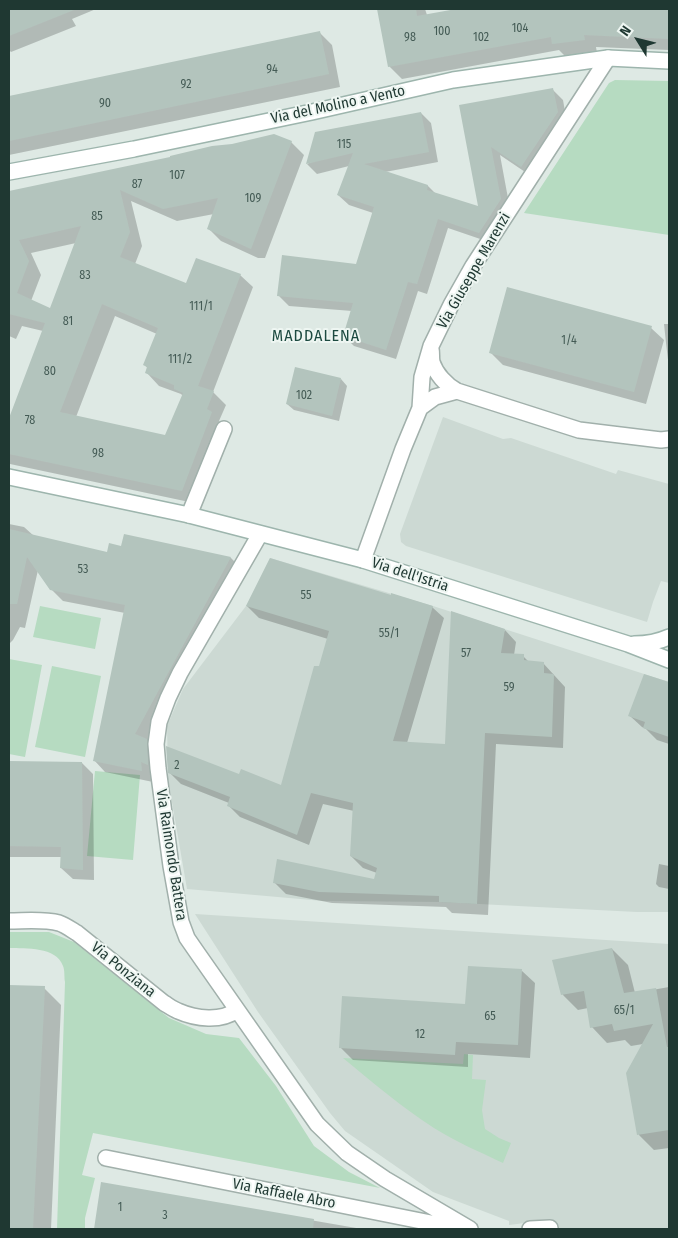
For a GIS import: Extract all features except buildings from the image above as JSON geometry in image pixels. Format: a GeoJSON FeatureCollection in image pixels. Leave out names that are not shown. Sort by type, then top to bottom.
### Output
{"type":"FeatureCollection","features":[{"type":"Feature","properties":{"kind":"street","name":"Via del Molino a Vento"},"geometry":{"type":"LineString","coordinates":[[9,172],[294,116],[453,80],[608,58],[669,61]]}},
{"type":"Feature","properties":{"kind":"street","name":"Via Giuseppe Marenzi"},"geometry":{"type":"LineString","coordinates":[[363,560],[403,449],[420,408],[422,377],[431,346],[451,305],[473,266],[608,58]]}},
{"type":"Feature","properties":{"kind":"street"},"geometry":{"type":"LineString","coordinates":[[431,346],[432,361],[439,375],[448,385],[458,391],[580,430],[661,440],[669,439]]}},
{"type":"Feature","properties":{"kind":"street"},"geometry":{"type":"LineString","coordinates":[[420,408],[435,397],[458,391]]}},
{"type":"Feature","properties":{"kind":"street"},"geometry":{"type":"LineString","coordinates":[[189,515],[224,429]]}},
{"type":"Feature","properties":{"kind":"street","name":"Via dell'Istria"},"geometry":{"type":"LineString","coordinates":[[9,477],[189,515],[363,560],[628,644],[669,660]]}},
{"type":"Feature","properties":{"kind":"street","name":"Via Raimondo Battera"},"geometry":{"type":"LineString","coordinates":[[260,534],[180,673],[159,722],[156,744],[158,768],[181,922],[192,944],[317,1124],[347,1153],[385,1179],[470,1229]]}},
{"type":"Feature","properties":{"kind":"street","name":"Via dell'Istria"},"geometry":{"type":"LineString","coordinates":[[628,644],[646,644],[669,637]]}},
{"type":"Feature","properties":{"kind":"street","name":"Via Ponziana"},"geometry":{"type":"LineString","coordinates":[[9,921],[58,923],[68,927],[78,933],[164,1003],[177,1011],[193,1016],[212,1018],[230,1014],[237,1010]]}},
{"type":"Feature","properties":{"kind":"street","name":"Via Raffaele Abro"},"geometry":{"type":"LineString","coordinates":[[106,1158],[463,1229]]}},
{"type":"Feature","properties":{"kind":"street"},"geometry":{"type":"LineString","coordinates":[[530,1229],[550,1228]]}},
{"type":"Feature","properties":{"kind":"shaded area"},"geometry":{"type":"Polygon","coordinates":[[[443,417],[503,439],[511,438],[616,474],[618,470],[669,484],[669,583],[661,581],[647,622],[406,546],[401,542],[400,534],[443,417]]]}},
{"type":"Feature","properties":{"kind":"shaded area"},"geometry":{"type":"Polygon","coordinates":[[[270,558],[433,606],[669,682],[669,912],[439,902],[323,901],[187,889],[168,779],[167,726],[183,689],[246,606],[270,558]]]}},
{"type":"Feature","properties":{"kind":"shaded area"},"geometry":{"type":"Polygon","coordinates":[[[195,914],[669,944],[669,1229],[550,1229],[548,1220],[509,1225],[509,1221],[433,1192],[345,1131],[258,1012],[195,914]]]}},
{"type":"Feature","properties":{"kind":"green space"},"geometry":{"type":"Polygon","coordinates":[[[615,80],[669,81],[669,235],[524,213],[609,83],[615,80]]]}},
{"type":"Feature","properties":{"kind":"green space"},"geometry":{"type":"Polygon","coordinates":[[[40,606],[101,618],[95,649],[33,637],[40,606]]]}},
{"type":"Feature","properties":{"kind":"green space"},"geometry":{"type":"Polygon","coordinates":[[[9,659],[42,665],[25,757],[9,754],[9,659]]]}},
{"type":"Feature","properties":{"kind":"green space"},"geometry":{"type":"Polygon","coordinates":[[[52,666],[101,676],[85,757],[35,747],[52,666]]]}},
{"type":"Feature","properties":{"kind":"green space"},"geometry":{"type":"Polygon","coordinates":[[[95,771],[140,775],[133,860],[87,856],[95,771]]]}},
{"type":"Feature","properties":{"kind":"green space"},"geometry":{"type":"Polygon","coordinates":[[[9,932],[49,932],[74,942],[169,1018],[206,1034],[239,1038],[276,1086],[314,1146],[349,1172],[380,1188],[93,1133],[82,1175],[95,1178],[85,1218],[85,1229],[57,1229],[64,970],[59,960],[47,952],[9,948],[9,932]]]}},
{"type":"Feature","properties":{"kind":"green space"},"geometry":{"type":"Polygon","coordinates":[[[464,1054],[473,1055],[472,1079],[486,1080],[482,1110],[485,1129],[511,1143],[503,1163],[434,1128],[399,1103],[343,1058],[463,1064],[464,1054]]]}},
{"type":"Feature","properties":{"kind":"district","name":"MADDALENA"},"geometry":{"type":"Point","coordinates":[316,337]}}]}
